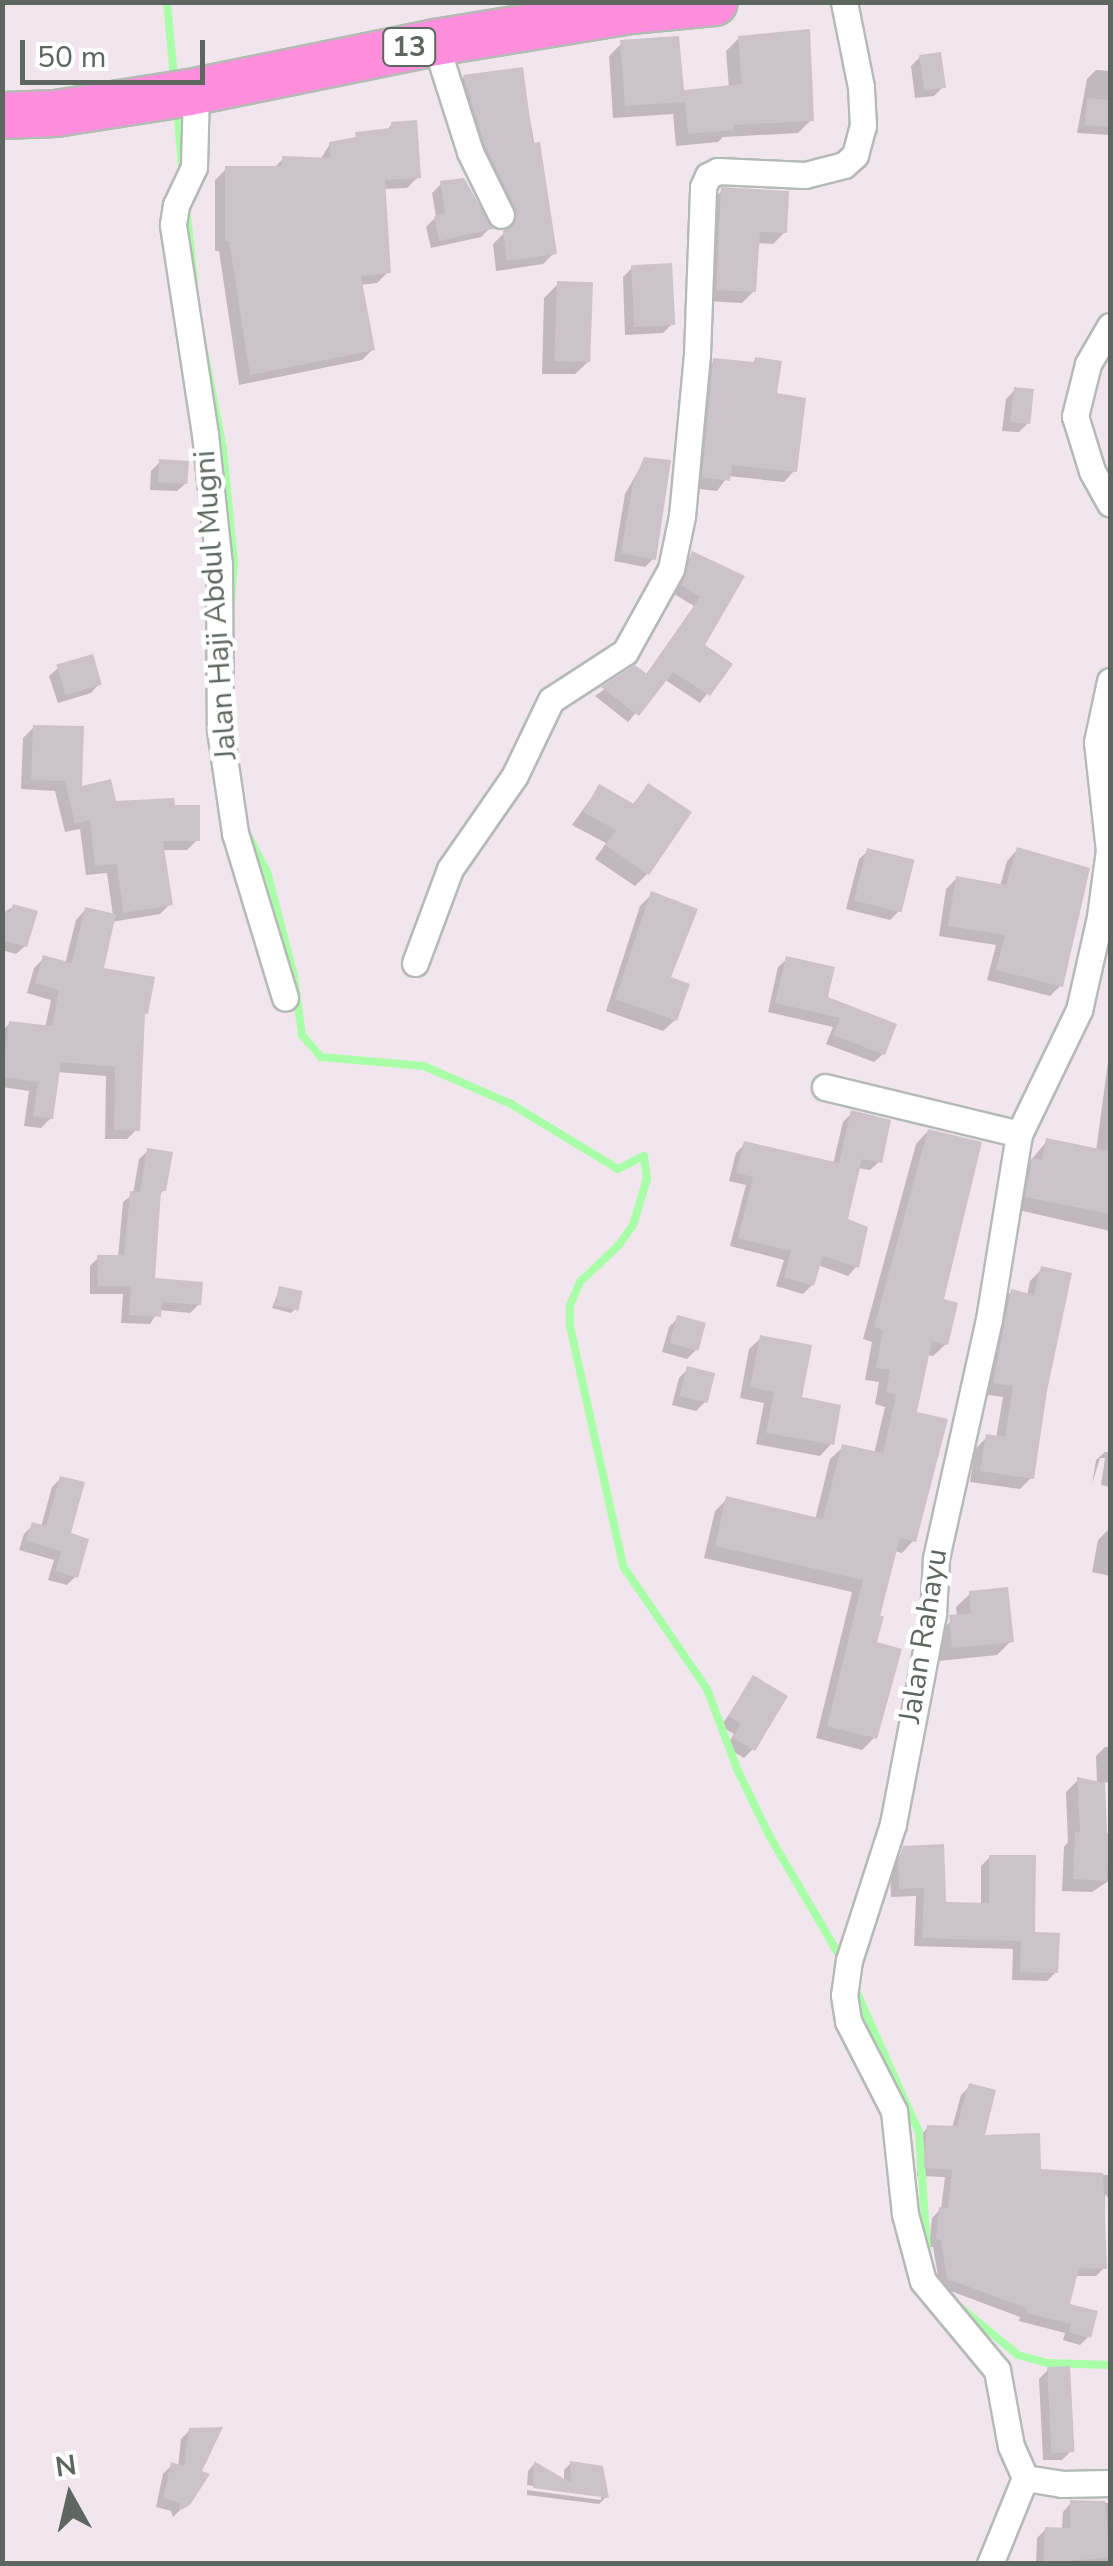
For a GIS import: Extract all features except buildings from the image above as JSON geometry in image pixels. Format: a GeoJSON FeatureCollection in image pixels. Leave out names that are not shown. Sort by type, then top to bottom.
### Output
{"type":"FeatureCollection","features":[{"type":"Feature","properties":{"kind":"highway","name":"13"},"geometry":{"type":"LineString","coordinates":[[2,115],[55,113],[181,93],[630,6],[714,2]]}},
{"type":"Feature","properties":{"kind":"street"},"geometry":{"type":"LineString","coordinates":[[415,963],[450,869],[515,775],[551,700],[625,652],[653,609],[670,569],[682,516],[697,354],[704,187],[708,176],[718,171],[805,175],[844,165],[855,155],[863,126],[861,87],[844,2]]}},
{"type":"Feature","properties":{"kind":"street"},"geometry":{"type":"LineString","coordinates":[[435,42],[470,152],[501,215]]}},
{"type":"Feature","properties":{"kind":"street","name":"Jalan Haji Abdul Mugni"},"geometry":{"type":"LineString","coordinates":[[181,93],[192,174],[176,206],[173,225],[205,434],[218,564],[220,730],[236,832],[285,998]]}},
{"type":"Feature","properties":{"kind":"street"},"geometry":{"type":"LineString","coordinates":[[1110,326],[1088,364],[1075,416],[1092,471],[1110,503]]}},
{"type":"Feature","properties":{"kind":"street","name":"Jalan Rahayu"},"geometry":{"type":"LineString","coordinates":[[1025,2478],[1011,2446],[998,2370],[923,2282],[905,2214],[894,2111],[848,2020],[847,1969],[893,1824],[933,1614],[936,1558],[989,1319],[1019,1134],[1075,1022],[1100,917],[1108,850],[1098,722],[1110,681]]}},
{"type":"Feature","properties":{"kind":"street"},"geometry":{"type":"LineString","coordinates":[[824,1086],[1019,1134]]}},
{"type":"Feature","properties":{"kind":"street"},"geometry":{"type":"LineString","coordinates":[[990,2564],[1025,2478],[1042,2483],[1110,2483]]}},
{"type":"Feature","properties":{"kind":"waterway"},"geometry":{"type":"LineString","coordinates":[[167,2],[174,78]]}},
{"type":"Feature","properties":{"kind":"waterway"},"geometry":{"type":"LineString","coordinates":[[177,107],[182,167]]}},
{"type":"Feature","properties":{"kind":"waterway"},"geometry":{"type":"LineString","coordinates":[[186,206],[194,282]]}},
{"type":"Feature","properties":{"kind":"waterway"},"geometry":{"type":"LineString","coordinates":[[205,355],[223,449],[234,562],[231,603]]}},
{"type":"Feature","properties":{"kind":"waterway"},"geometry":{"type":"LineString","coordinates":[[248,835],[267,872],[294,976],[302,1035],[321,1057],[424,1066],[511,1104],[618,1169],[644,1156],[647,1179],[633,1225],[619,1245],[580,1282],[570,1306],[570,1326],[623,1566],[707,1689],[738,1771],[769,1835],[841,1958]]}},
{"type":"Feature","properties":{"kind":"waterway"},"geometry":{"type":"LineString","coordinates":[[853,1984],[919,2132],[927,2250]]}},
{"type":"Feature","properties":{"kind":"waterway"},"geometry":{"type":"LineString","coordinates":[[961,2308],[1018,2355],[1048,2363],[1110,2365]]}}]}
